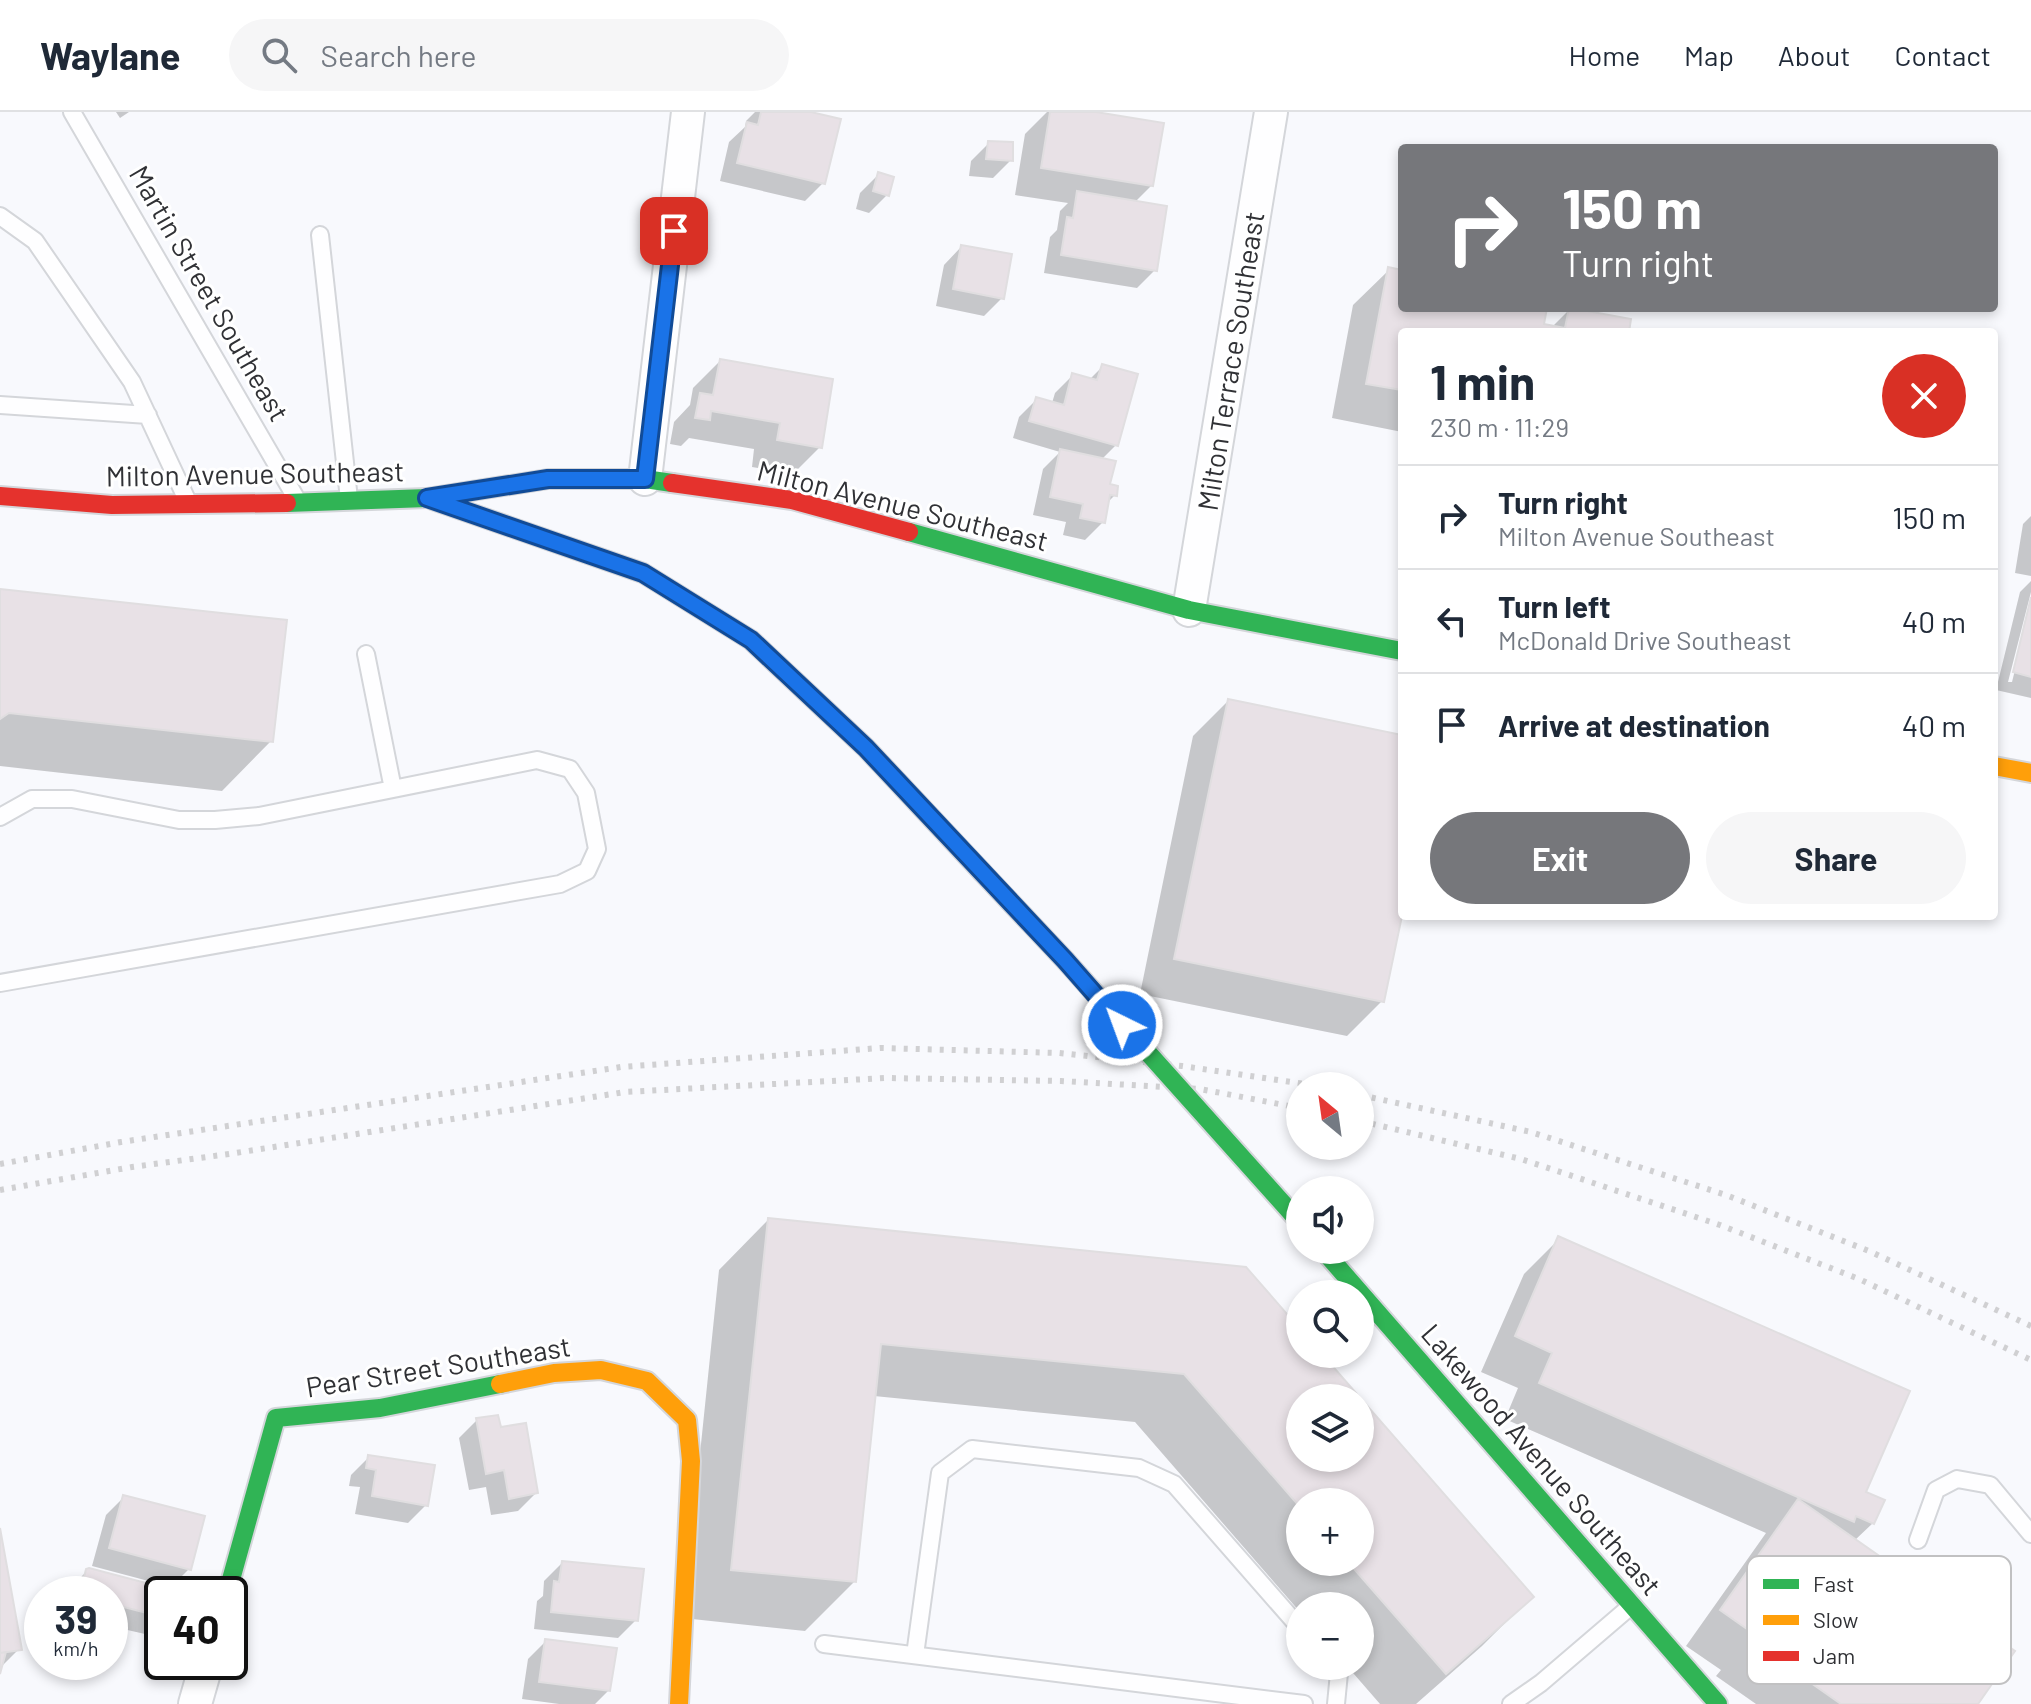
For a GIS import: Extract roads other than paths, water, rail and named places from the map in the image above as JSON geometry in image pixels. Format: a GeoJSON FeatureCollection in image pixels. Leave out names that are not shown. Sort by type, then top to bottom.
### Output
{"type":"FeatureCollection","features":[{"type":"Feature","properties":{"kind":"street"},"geometry":{"type":"LineString","coordinates":[[645,479],[688,112]]}},
{"type":"Feature","properties":{"kind":"street","name":"Milton Terrace Southeast"},"geometry":{"type":"LineString","coordinates":[[1189,610],[1271,112]]}},
{"type":"Feature","properties":{"kind":"street","name":"Milton Avenue Southeast"},"geometry":{"type":"LineString","coordinates":[[0,496],[112,505],[299,503],[427,498],[548,479],[645,479],[792,500],[1189,610],[1398,650]]}},
{"type":"Feature","properties":{"kind":"street"},"geometry":{"type":"LineString","coordinates":[[427,498],[643,573],[751,640],[866,748],[1065,960],[1286,1208]]}},
{"type":"Feature","properties":{"kind":"street"},"geometry":{"type":"LineString","coordinates":[[1998,767],[2031,773]]}},
{"type":"Feature","properties":{"kind":"street","name":"Lakewood Avenue Southeast"},"geometry":{"type":"LineString","coordinates":[[1335,1264],[1718,1704]]}},
{"type":"Feature","properties":{"kind":"street","name":"Pear Street Southeast"},"geometry":{"type":"LineString","coordinates":[[232,1576],[276,1418],[380,1408],[554,1373],[601,1370],[647,1381],[687,1420],[691,1461],[679,1704]]}},
{"type":"Feature","properties":{"kind":"street"},"geometry":{"type":"LineString","coordinates":[[195,1704],[202,1680]]}},
{"type":"Feature","properties":{"kind":"lane","name":"Martin Street Southeast"},"geometry":{"type":"LineString","coordinates":[[72,112],[299,503]]}},
{"type":"Feature","properties":{"kind":"lane"},"geometry":{"type":"LineString","coordinates":[[0,216],[37,244],[132,382],[189,503]]}},
{"type":"Feature","properties":{"kind":"lane"},"geometry":{"type":"LineString","coordinates":[[320,235],[350,501]]}},
{"type":"Feature","properties":{"kind":"lane"},"geometry":{"type":"LineString","coordinates":[[0,405],[148,415]]}},
{"type":"Feature","properties":{"kind":"lane"},"geometry":{"type":"LineString","coordinates":[[366,654],[393,789]]}},
{"type":"Feature","properties":{"kind":"lane"},"geometry":{"type":"LineString","coordinates":[[0,817],[32,799],[72,799],[179,820],[259,816],[537,760],[570,769],[586,793],[597,849],[587,871],[560,884],[0,983]]}},
{"type":"Feature","properties":{"kind":"lane"},"geometry":{"type":"LineString","coordinates":[[915,1655],[940,1473],[972,1449],[1139,1468],[1174,1484],[1286,1612]]}},
{"type":"Feature","properties":{"kind":"lane"},"geometry":{"type":"LineString","coordinates":[[1918,1540],[1936,1490],[1957,1479],[1990,1485],[2031,1534]]}},
{"type":"Feature","properties":{"kind":"lane"},"geometry":{"type":"LineString","coordinates":[[1511,1704],[1541,1683],[1633,1605]]}},
{"type":"Feature","properties":{"kind":"lane"},"geometry":{"type":"LineString","coordinates":[[824,1644],[1304,1704]]}},
{"type":"Feature","properties":{"kind":"lane"},"geometry":{"type":"LineString","coordinates":[[1336,1704],[1338,1680]]}},
{"type":"Feature","properties":{"kind":"railway"},"geometry":{"type":"LineString","coordinates":[[0,1164],[121,1142],[621,1067],[880,1048],[1059,1053],[1286,1081]]}},
{"type":"Feature","properties":{"kind":"railway"},"geometry":{"type":"LineString","coordinates":[[0,1190],[625,1092],[886,1078],[1061,1081],[1200,1089],[1286,1105]]}},
{"type":"Feature","properties":{"kind":"railway"},"geometry":{"type":"LineString","coordinates":[[1374,1098],[1531,1132],[1726,1195],[1869,1251],[2031,1326]]}},
{"type":"Feature","properties":{"kind":"railway"},"geometry":{"type":"LineString","coordinates":[[1374,1124],[1521,1159],[1720,1225],[1859,1279],[2031,1360]]}}]}
